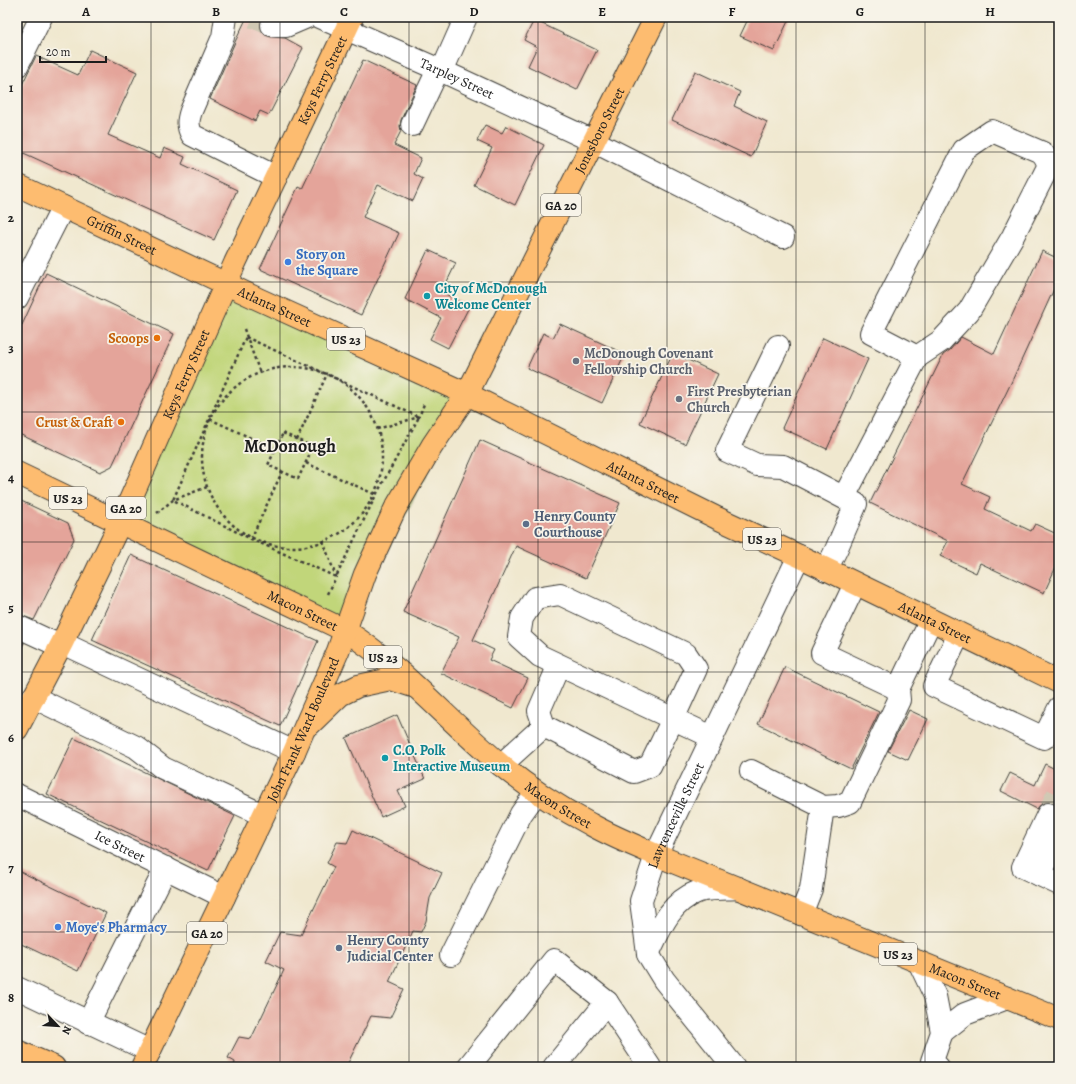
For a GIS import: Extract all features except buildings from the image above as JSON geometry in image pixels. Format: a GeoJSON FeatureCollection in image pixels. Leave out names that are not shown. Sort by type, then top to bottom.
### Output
{"type":"FeatureCollection","features":[{"type":"Feature","properties":{"kind":"main road","name":"Jonesboro Street"},"geometry":{"type":"LineString","coordinates":[[467,394],[656,17]]}},
{"type":"Feature","properties":{"kind":"main road","name":"Keys Ferry Street"},"geometry":{"type":"LineString","coordinates":[[17,729],[61,645],[120,522],[226,284],[349,23]]}},
{"type":"Feature","properties":{"kind":"main road","name":"Griffin Street"},"geometry":{"type":"LineString","coordinates":[[17,185],[226,284]]}},
{"type":"Feature","properties":{"kind":"main road","name":"Atlanta Street"},"geometry":{"type":"LineString","coordinates":[[226,284],[467,394],[710,514],[1059,682]]}},
{"type":"Feature","properties":{"kind":"main road","name":"John Frank Ward Boulevard"},"geometry":{"type":"LineString","coordinates":[[145,1063],[294,752],[346,631],[365,574],[395,509],[432,446],[467,394]]}},
{"type":"Feature","properties":{"kind":"main road","name":"Macon Street"},"geometry":{"type":"LineString","coordinates":[[17,473],[346,631],[364,642],[401,672],[501,765],[536,793],[591,825],[656,855],[1059,1019]]}},
{"type":"Feature","properties":{"kind":"main road"},"geometry":{"type":"LineString","coordinates":[[303,731],[340,695],[358,686],[391,680],[417,687]]}},
{"type":"Feature","properties":{"kind":"main road"},"geometry":{"type":"LineString","coordinates":[[17,1051],[50,1066]]}},
{"type":"Feature","properties":{"kind":"street"},"geometry":{"type":"LineString","coordinates":[[17,66],[41,17]]}},
{"type":"Feature","properties":{"kind":"street"},"geometry":{"type":"LineString","coordinates":[[226,17],[223,36],[190,111],[188,122],[189,130],[192,135],[276,177]]}},
{"type":"Feature","properties":{"kind":"street"},"geometry":{"type":"LineString","coordinates":[[272,25],[286,26],[307,17]]}},
{"type":"Feature","properties":{"kind":"street","name":"Tarpley Street"},"geometry":{"type":"LineString","coordinates":[[319,17],[349,23],[440,70],[593,141],[783,237]]}},
{"type":"Feature","properties":{"kind":"street"},"geometry":{"type":"LineString","coordinates":[[412,125],[466,17]]}},
{"type":"Feature","properties":{"kind":"street"},"geometry":{"type":"LineString","coordinates":[[844,497],[917,357],[941,341],[969,311],[1013,236],[1049,165],[1043,153],[992,131],[964,150],[871,333],[917,357]]}},
{"type":"Feature","properties":{"kind":"street"},"geometry":{"type":"LineString","coordinates":[[17,298],[63,207]]}},
{"type":"Feature","properties":{"kind":"street"},"geometry":{"type":"LineString","coordinates":[[778,346],[727,451],[757,465],[782,466],[856,504],[826,570]]}},
{"type":"Feature","properties":{"kind":"street","name":"Lawrenceville Street"},"geometry":{"type":"LineString","coordinates":[[734,1067],[664,980],[648,954],[641,901],[656,855],[799,556]]}},
{"type":"Feature","properties":{"kind":"street"},"geometry":{"type":"LineString","coordinates":[[855,584],[822,653],[898,689]]}},
{"type":"Feature","properties":{"kind":"street"},"geometry":{"type":"LineString","coordinates":[[559,665],[539,711],[544,726],[634,772],[650,766],[673,719],[696,669],[686,654],[560,594],[536,598],[522,618],[519,637],[540,656],[559,665],[673,719],[712,737]]}},
{"type":"Feature","properties":{"kind":"street"},"geometry":{"type":"LineString","coordinates":[[751,771],[823,807],[838,806],[850,802],[899,700],[898,689],[931,620]]}},
{"type":"Feature","properties":{"kind":"street"},"geometry":{"type":"LineString","coordinates":[[17,626],[294,752]]}},
{"type":"Feature","properties":{"kind":"street"},"geometry":{"type":"LineString","coordinates":[[959,634],[934,686],[1052,742],[1059,708]]}},
{"type":"Feature","properties":{"kind":"street"},"geometry":{"type":"LineString","coordinates":[[33,697],[136,747],[163,768],[263,816]]}},
{"type":"Feature","properties":{"kind":"street"},"geometry":{"type":"LineString","coordinates":[[501,765],[544,726]]}},
{"type":"Feature","properties":{"kind":"street"},"geometry":{"type":"LineString","coordinates":[[452,955],[521,814],[536,793]]}},
{"type":"Feature","properties":{"kind":"street","name":"Ice Street"},"geometry":{"type":"LineString","coordinates":[[17,795],[224,898]]}},
{"type":"Feature","properties":{"kind":"street"},"geometry":{"type":"LineString","coordinates":[[801,914],[811,889],[823,807]]}},
{"type":"Feature","properties":{"kind":"street"},"geometry":{"type":"LineString","coordinates":[[1041,875],[1048,814]]}},
{"type":"Feature","properties":{"kind":"street"},"geometry":{"type":"LineString","coordinates":[[1041,875],[1059,835]]}},
{"type":"Feature","properties":{"kind":"street"},"geometry":{"type":"LineString","coordinates":[[88,1023],[166,868]]}},
{"type":"Feature","properties":{"kind":"street"},"geometry":{"type":"LineString","coordinates":[[648,954],[667,916],[679,901],[698,891],[738,888]]}},
{"type":"Feature","properties":{"kind":"street"},"geometry":{"type":"LineString","coordinates":[[468,1067],[554,960],[607,1002],[650,1067]]}},
{"type":"Feature","properties":{"kind":"street"},"geometry":{"type":"LineString","coordinates":[[919,962],[935,996],[942,1032],[932,1065]]}},
{"type":"Feature","properties":{"kind":"street"},"geometry":{"type":"LineString","coordinates":[[17,988],[88,1023],[145,1063]]}},
{"type":"Feature","properties":{"kind":"street"},"geometry":{"type":"LineString","coordinates":[[942,1032],[965,1014],[1007,998]]}},
{"type":"Feature","properties":{"kind":"street"},"geometry":{"type":"LineString","coordinates":[[554,1067],[607,1002]]}},
{"type":"Feature","properties":{"kind":"path"},"geometry":{"type":"LineString","coordinates":[[244,329],[260,373]]}},
{"type":"Feature","properties":{"kind":"path"},"geometry":{"type":"LineString","coordinates":[[246,337],[419,417]]}},
{"type":"Feature","properties":{"kind":"path"},"geometry":{"type":"LineString","coordinates":[[173,500],[246,337]]}},
{"type":"Feature","properties":{"kind":"path"},"geometry":{"type":"LineString","coordinates":[[301,367],[327,374],[352,389],[370,411],[380,438],[382,467],[376,495],[357,519],[335,537],[324,541],[308,546],[279,547],[251,539],[228,522],[212,500],[207,488],[203,473],[202,446],[210,419],[225,396],[247,378],[273,368],[301,367]]}},
{"type":"Feature","properties":{"kind":"path"},"geometry":{"type":"LineString","coordinates":[[297,440],[327,374]]}},
{"type":"Feature","properties":{"kind":"path"},"geometry":{"type":"LineString","coordinates":[[328,594],[376,495],[419,417],[424,404]]}},
{"type":"Feature","properties":{"kind":"path"},"geometry":{"type":"LineString","coordinates":[[376,429],[419,417]]}},
{"type":"Feature","properties":{"kind":"path"},"geometry":{"type":"LineString","coordinates":[[210,419],[275,449]]}},
{"type":"Feature","properties":{"kind":"path"},"geometry":{"type":"LineString","coordinates":[[283,433],[297,440],[313,447],[298,479],[268,465],[283,433]]}},
{"type":"Feature","properties":{"kind":"path"},"geometry":{"type":"LineString","coordinates":[[306,463],[376,495]]}},
{"type":"Feature","properties":{"kind":"path"},"geometry":{"type":"LineString","coordinates":[[251,539],[282,472]]}},
{"type":"Feature","properties":{"kind":"path"},"geometry":{"type":"LineString","coordinates":[[157,513],[173,500],[207,488]]}},
{"type":"Feature","properties":{"kind":"path"},"geometry":{"type":"LineString","coordinates":[[173,500],[251,539],[336,577]]}},
{"type":"Feature","properties":{"kind":"path"},"geometry":{"type":"LineString","coordinates":[[324,541],[336,577]]}},
{"type":"Feature","properties":{"kind":"green space"},"geometry":{"type":"Polygon","coordinates":[[[226,284],[467,394],[346,631],[120,523],[226,284]]]}},
{"type":"Feature","properties":{"kind":"tunnel"},"geometry":{"type":"LineString","coordinates":[[253,17],[272,25]]}},
{"type":"Feature","properties":{"kind":"tunnel"},"geometry":{"type":"LineString","coordinates":[[1048,814],[1059,791]]}},
{"type":"Feature","properties":{"kind":"place","name":"Story on the Square"},"geometry":{"type":"Point","coordinates":[288,262]}},
{"type":"Feature","properties":{"kind":"place","name":"City of McDonough Welcome Center"},"geometry":{"type":"Point","coordinates":[427,296]}},
{"type":"Feature","properties":{"kind":"place","name":"Scoops"},"geometry":{"type":"Point","coordinates":[157,338]}},
{"type":"Feature","properties":{"kind":"place","name":"McDonough Covenant Fellowship Church"},"geometry":{"type":"Point","coordinates":[576,361]}},
{"type":"Feature","properties":{"kind":"place","name":"First Presbyterian Church"},"geometry":{"type":"Point","coordinates":[679,399]}},
{"type":"Feature","properties":{"kind":"place","name":"Crust & Craft"},"geometry":{"type":"Point","coordinates":[121,422]}},
{"type":"Feature","properties":{"kind":"place","name":"Henry County Courthouse"},"geometry":{"type":"Point","coordinates":[526,524]}},
{"type":"Feature","properties":{"kind":"place","name":"C.O. Polk Interactive Museum"},"geometry":{"type":"Point","coordinates":[385,758]}},
{"type":"Feature","properties":{"kind":"place","name":"Moye's Pharmacy"},"geometry":{"type":"Point","coordinates":[58,927]}},
{"type":"Feature","properties":{"kind":"place","name":"Henry County Judicial Center"},"geometry":{"type":"Point","coordinates":[339,948]}},
{"type":"Feature","properties":{"kind":"district","name":"McDonough"},"geometry":{"type":"Point","coordinates":[290,446]}}]}
